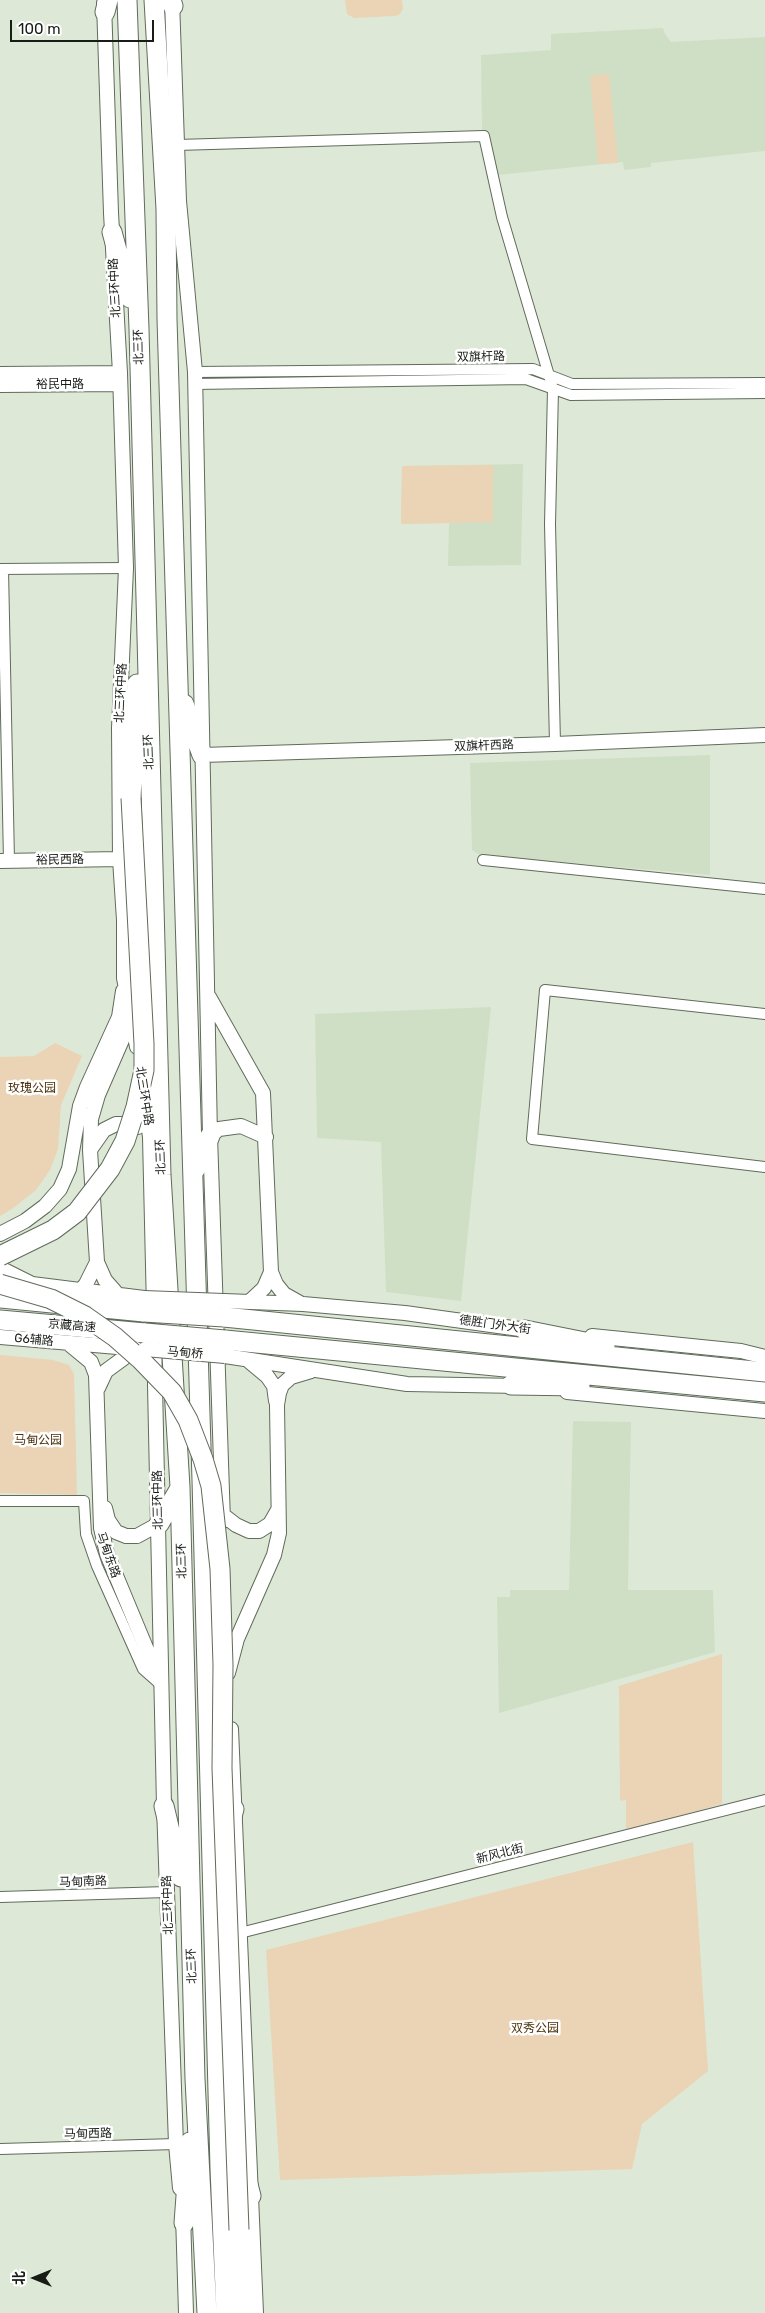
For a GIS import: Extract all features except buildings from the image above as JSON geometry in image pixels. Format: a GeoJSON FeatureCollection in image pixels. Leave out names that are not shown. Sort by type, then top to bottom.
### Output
{"type":"FeatureCollection","features":[{"type":"Feature","properties":{"kind":"highway","name":"北三环"},"geometry":{"type":"LineString","coordinates":[[127,0],[139,329],[161,1175],[180,1487],[195,2079],[207,2313]]}},
{"type":"Feature","properties":{"kind":"highway","name":"北三环"},"geometry":{"type":"LineString","coordinates":[[154,0],[166,209],[167,319],[202,1480],[220,2168],[226,2313]]}},
{"type":"Feature","properties":{"kind":"highway"},"geometry":{"type":"LineString","coordinates":[[167,319],[178,201]]}},
{"type":"Feature","properties":{"kind":"highway"},"geometry":{"type":"LineString","coordinates":[[112,232],[139,329]]}},
{"type":"Feature","properties":{"kind":"highway"},"geometry":{"type":"LineString","coordinates":[[0,1256],[53,1230],[77,1212],[110,1170],[125,1140],[136,1107],[144,1070],[131,798],[144,573]]}},
{"type":"Feature","properties":{"kind":"highway"},"geometry":{"type":"LineString","coordinates":[[178,688],[202,754]]}},
{"type":"Feature","properties":{"kind":"highway"},"geometry":{"type":"LineString","coordinates":[[193,1174],[210,1136]]}},
{"type":"Feature","properties":{"kind":"highway"},"geometry":{"type":"LineString","coordinates":[[150,1137],[161,1175]]}},
{"type":"Feature","properties":{"kind":"highway"},"geometry":{"type":"LineString","coordinates":[[0,1284],[51,1299],[85,1316],[115,1337],[141,1360],[172,1392],[188,1420],[203,1459],[210,1486],[216,1519],[221,1578],[223,1665],[222,1768],[242,2313]]}},
{"type":"Feature","properties":{"kind":"highway","name":"京藏高速"},"geometry":{"type":"LineString","coordinates":[[0,1298],[135,1301]]}},
{"type":"Feature","properties":{"kind":"highway"},"geometry":{"type":"LineString","coordinates":[[135,1301],[224,1309]]}},
{"type":"Feature","properties":{"kind":"highway","name":"德胜门外大街"},"geometry":{"type":"LineString","coordinates":[[224,1309],[714,1368],[765,1372]]}},
{"type":"Feature","properties":{"kind":"highway","name":"京藏高速"},"geometry":{"type":"LineString","coordinates":[[0,1320],[142,1344]]}},
{"type":"Feature","properties":{"kind":"highway"},"geometry":{"type":"LineString","coordinates":[[525,1330],[714,1368]]}},
{"type":"Feature","properties":{"kind":"highway","name":"马甸桥"},"geometry":{"type":"LineString","coordinates":[[142,1344],[225,1348]]}},
{"type":"Feature","properties":{"kind":"highway"},"geometry":{"type":"LineString","coordinates":[[225,1348],[765,1392]]}},
{"type":"Feature","properties":{"kind":"highway"},"geometry":{"type":"LineString","coordinates":[[511,1385],[714,1388]]}},
{"type":"Feature","properties":{"kind":"highway"},"geometry":{"type":"LineString","coordinates":[[202,1480],[222,1515]]}},
{"type":"Feature","properties":{"kind":"highway"},"geometry":{"type":"LineString","coordinates":[[158,1524],[180,1487]]}},
{"type":"Feature","properties":{"kind":"highway"},"geometry":{"type":"LineString","coordinates":[[164,1806],[190,1914]]}},
{"type":"Feature","properties":{"kind":"highway"},"geometry":{"type":"LineString","coordinates":[[213,1892],[234,1810]]}},
{"type":"Feature","properties":{"kind":"highway"},"geometry":{"type":"LineString","coordinates":[[217,2064],[251,2196]]}},
{"type":"Feature","properties":{"kind":"highway"},"geometry":{"type":"LineString","coordinates":[[184,2223],[195,2079]]}},
{"type":"Feature","properties":{"kind":"street"},"geometry":{"type":"LineString","coordinates":[[172,2],[178,201],[195,378],[210,1136],[228,1673],[256,2313]]}},
{"type":"Feature","properties":{"kind":"street","name":"北三环中路"},"geometry":{"type":"LineString","coordinates":[[106,4],[112,232],[120,379],[126,568],[119,728],[120,859],[124,920],[124,978],[132,1016],[150,1137],[164,1806],[176,2144],[184,2223],[186,2313]]}},
{"type":"Feature","properties":{"kind":"street"},"geometry":{"type":"LineString","coordinates":[[177,145],[484,136],[502,217],[553,389],[550,524],[554,744]]}},
{"type":"Feature","properties":{"kind":"street","name":"双旗杆路"},"geometry":{"type":"LineString","coordinates":[[195,378],[533,369],[572,384],[765,383]]}},
{"type":"Feature","properties":{"kind":"street","name":"裕民中路"},"geometry":{"type":"LineString","coordinates":[[0,374],[120,379]]}},
{"type":"Feature","properties":{"kind":"street"},"geometry":{"type":"LineString","coordinates":[[195,378],[526,380],[571,395],[765,393]]}},
{"type":"Feature","properties":{"kind":"street","name":"裕民中路"},"geometry":{"type":"LineString","coordinates":[[0,385],[120,379]]}},
{"type":"Feature","properties":{"kind":"street"},"geometry":{"type":"LineString","coordinates":[[4,861],[1,569],[126,568]]}},
{"type":"Feature","properties":{"kind":"street","name":"双旗杆西路"},"geometry":{"type":"LineString","coordinates":[[202,754],[554,744],[765,734]]}},
{"type":"Feature","properties":{"kind":"street","name":"裕民西路"},"geometry":{"type":"LineString","coordinates":[[4,861],[120,859]]}},
{"type":"Feature","properties":{"kind":"street"},"geometry":{"type":"LineString","coordinates":[[483,860],[765,889]]}},
{"type":"Feature","properties":{"kind":"street"},"geometry":{"type":"LineString","coordinates":[[0,1234],[45,1206],[60,1189],[69,1169],[80,1106],[86,1087],[119,1017],[124,978]]}},
{"type":"Feature","properties":{"kind":"street"},"geometry":{"type":"LineString","coordinates":[[765,1014],[545,990],[532,1139],[765,1167]]}},
{"type":"Feature","properties":{"kind":"street"},"geometry":{"type":"LineString","coordinates":[[207,994],[263,1094],[271,1272],[276,1284],[284,1294],[303,1304]]}},
{"type":"Feature","properties":{"kind":"street"},"geometry":{"type":"LineString","coordinates":[[132,1016],[98,1095],[91,1119],[90,1150],[97,1262],[105,1280],[135,1301]]}},
{"type":"Feature","properties":{"kind":"street"},"geometry":{"type":"LineString","coordinates":[[90,1150],[104,1130],[116,1124],[137,1127],[150,1137]]}},
{"type":"Feature","properties":{"kind":"street"},"geometry":{"type":"LineString","coordinates":[[210,1136],[219,1129],[241,1126],[266,1137]]}},
{"type":"Feature","properties":{"kind":"street"},"geometry":{"type":"LineString","coordinates":[[80,1291],[86,1284],[97,1262]]}},
{"type":"Feature","properties":{"kind":"street"},"geometry":{"type":"LineString","coordinates":[[0,1268],[32,1284],[135,1301]]}},
{"type":"Feature","properties":{"kind":"street"},"geometry":{"type":"LineString","coordinates":[[249,1302],[264,1288],[271,1272]]}},
{"type":"Feature","properties":{"kind":"street","name":"德胜门外大街"},"geometry":{"type":"LineString","coordinates":[[224,1309],[249,1302],[303,1304],[405,1313],[525,1330],[741,1350],[765,1357]]}},
{"type":"Feature","properties":{"kind":"street","name":"G6辅路"},"geometry":{"type":"LineString","coordinates":[[0,1337],[68,1343],[142,1344]]}},
{"type":"Feature","properties":{"kind":"street"},"geometry":{"type":"LineString","coordinates":[[68,1343],[91,1362],[96,1374],[98,1389],[101,1528],[106,1554],[162,1686]]}},
{"type":"Feature","properties":{"kind":"street"},"geometry":{"type":"LineString","coordinates":[[98,1389],[106,1372],[142,1344]]}},
{"type":"Feature","properties":{"kind":"street"},"geometry":{"type":"LineString","coordinates":[[225,1348],[246,1359],[267,1376],[274,1386],[277,1405],[279,1533],[274,1555],[237,1639],[228,1673]]}},
{"type":"Feature","properties":{"kind":"street"},"geometry":{"type":"LineString","coordinates":[[246,1359],[406,1384],[511,1385],[765,1411]]}},
{"type":"Feature","properties":{"kind":"street"},"geometry":{"type":"LineString","coordinates":[[277,1405],[279,1393],[287,1381],[305,1372],[316,1370]]}},
{"type":"Feature","properties":{"kind":"street"},"geometry":{"type":"LineString","coordinates":[[100,1486],[108,1520],[116,1532],[126,1536],[137,1536],[158,1524]]}},
{"type":"Feature","properties":{"kind":"street","name":"马甸东路"},"geometry":{"type":"LineString","coordinates":[[0,1501],[84,1501],[86,1534],[97,1566],[143,1669],[162,1686]]}},
{"type":"Feature","properties":{"kind":"street"},"geometry":{"type":"LineString","coordinates":[[222,1515],[249,1531],[259,1531],[270,1524],[278,1510]]}},
{"type":"Feature","properties":{"kind":"street","name":"新风北街"},"geometry":{"type":"LineString","coordinates":[[240,1933],[765,1800]]}},
{"type":"Feature","properties":{"kind":"street","name":"马甸南路"},"geometry":{"type":"LineString","coordinates":[[0,1897],[167,1892]]}},
{"type":"Feature","properties":{"kind":"street","name":"马甸西路"},"geometry":{"type":"LineString","coordinates":[[0,2149],[176,2144]]}},
{"type":"Feature","properties":{"kind":"shaded area"},"geometry":{"type":"Polygon","coordinates":[[[663,28],[671,42],[765,37],[765,151],[651,163],[651,167],[624,170],[623,162],[498,175],[494,170],[488,132],[487,130],[482,130],[481,55],[551,50],[551,34],[663,28]]]}},
{"type":"Feature","properties":{"kind":"shaded area"},"geometry":{"type":"Polygon","coordinates":[[[523,464],[521,565],[448,566],[449,523],[401,524],[402,466],[523,464]]]}},
{"type":"Feature","properties":{"kind":"shaded area"},"geometry":{"type":"Polygon","coordinates":[[[710,755],[710,875],[480,855],[472,850],[470,763],[710,755]]]}},
{"type":"Feature","properties":{"kind":"shaded area"},"geometry":{"type":"Polygon","coordinates":[[[491,1007],[461,1301],[386,1292],[381,1142],[317,1138],[315,1014],[491,1007]]]}},
{"type":"Feature","properties":{"kind":"shaded area"},"geometry":{"type":"Polygon","coordinates":[[[573,1421],[631,1422],[628,1590],[713,1590],[715,1652],[499,1713],[497,1597],[510,1597],[510,1590],[569,1590],[573,1421]]]}},
{"type":"Feature","properties":{"kind":"green space"},"geometry":{"type":"Polygon","coordinates":[[[345,0],[402,0],[403,9],[399,15],[395,16],[354,18],[347,14],[345,0]]]}},
{"type":"Feature","properties":{"kind":"green space"},"geometry":{"type":"Polygon","coordinates":[[[609,74],[618,163],[598,164],[590,76],[609,74]]]}},
{"type":"Feature","properties":{"kind":"green space"},"geometry":{"type":"Polygon","coordinates":[[[493,465],[493,522],[401,524],[402,466],[493,465]]]}},
{"type":"Feature","properties":{"kind":"green space","name":"玫瑰公园"},"geometry":{"type":"Polygon","coordinates":[[[55,1043],[82,1056],[61,1105],[58,1149],[50,1170],[36,1190],[0,1216],[0,1057],[34,1056],[55,1043]]]}},
{"type":"Feature","properties":{"kind":"green space","name":"马甸公园"},"geometry":{"type":"Polygon","coordinates":[[[0,1355],[53,1360],[69,1365],[74,1374],[77,1495],[0,1493],[0,1355]]]}},
{"type":"Feature","properties":{"kind":"green space"},"geometry":{"type":"Polygon","coordinates":[[[722,1654],[722,1804],[626,1831],[626,1800],[620,1801],[619,1686],[722,1654]]]}},
{"type":"Feature","properties":{"kind":"green space","name":"双秀公园"},"geometry":{"type":"Polygon","coordinates":[[[693,1842],[708,2071],[642,2124],[632,2169],[280,2180],[266,1950],[693,1842]]]}}]}
